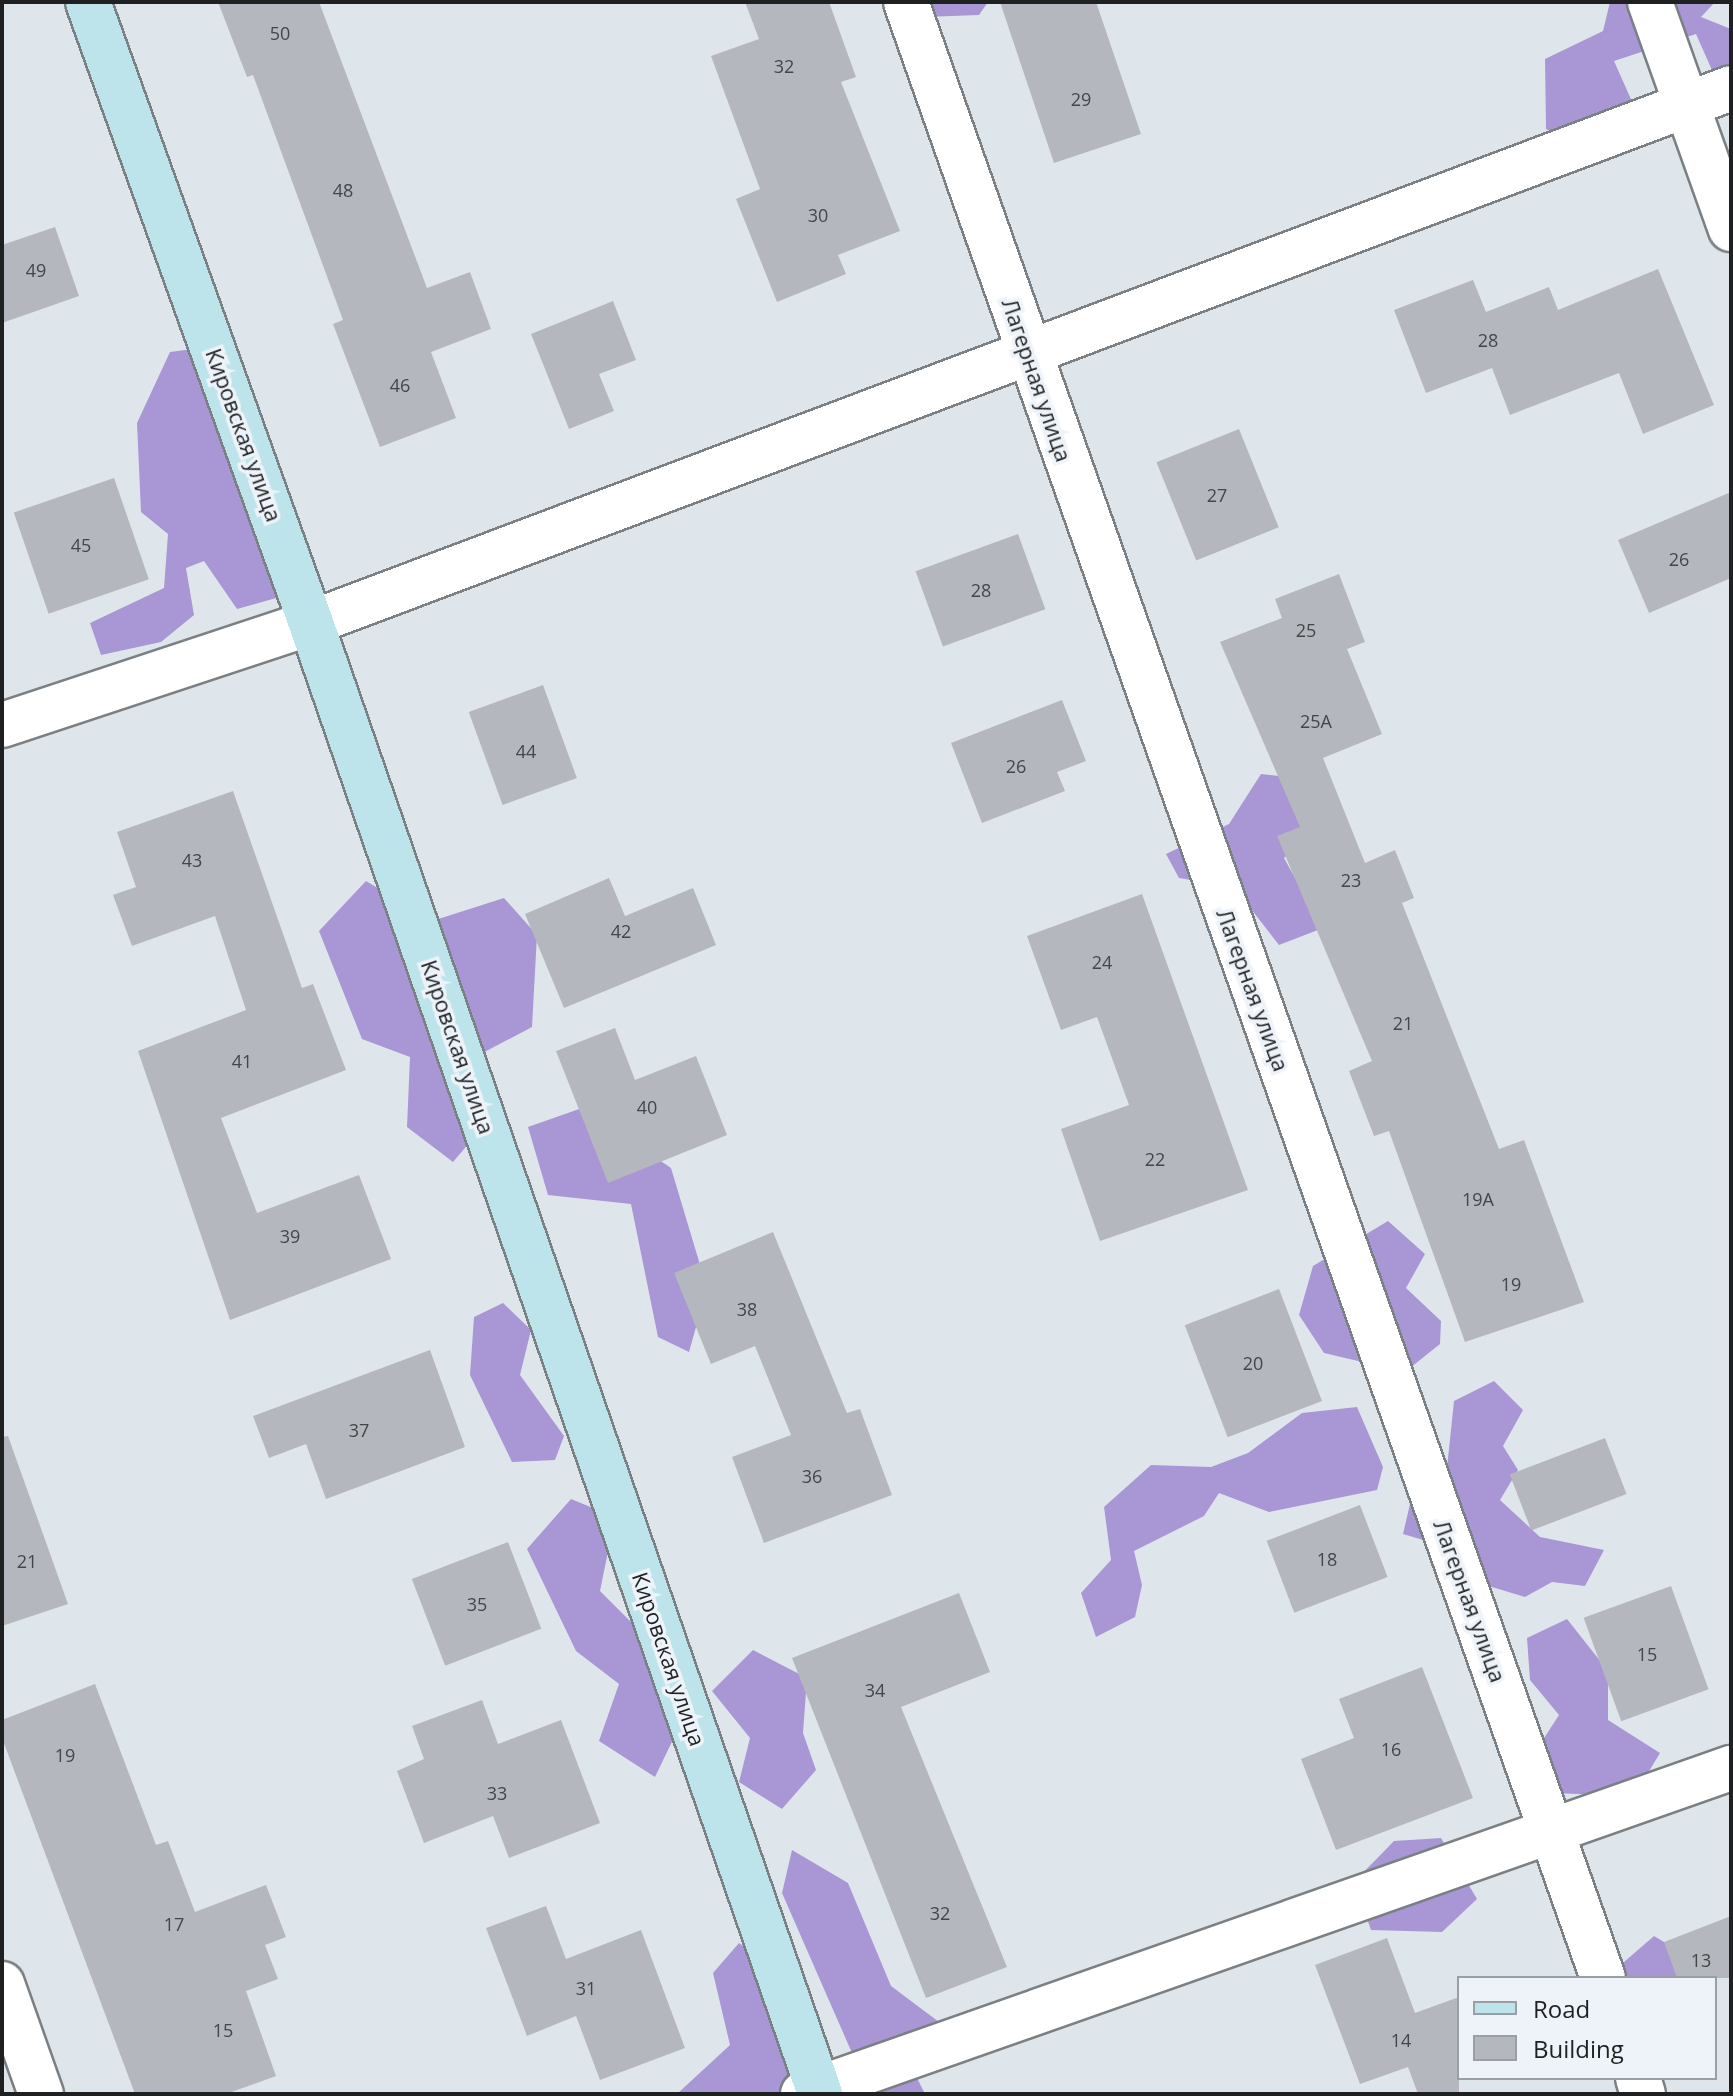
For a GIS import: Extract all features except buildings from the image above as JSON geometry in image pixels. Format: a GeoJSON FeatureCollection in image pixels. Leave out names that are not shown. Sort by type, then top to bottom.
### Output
{"type":"FeatureCollection","features":[{"type":"Feature","properties":{"kind":"street","name":"Кировская улица"},"geometry":{"type":"LineString","coordinates":[[88,2],[311,623],[814,2092]]}},
{"type":"Feature","properties":{"kind":"street","name":"Лагерная улица"},"geometry":{"type":"LineString","coordinates":[[906,2],[1026,351],[1602,1976]]}},
{"type":"Feature","properties":{"kind":"street"},"geometry":{"type":"LineString","coordinates":[[1650,2],[1731,229]]}},
{"type":"Feature","properties":{"kind":"street"},"geometry":{"type":"LineString","coordinates":[[2,725],[311,623],[1026,351],[1731,88]]}},
{"type":"Feature","properties":{"kind":"street"},"geometry":{"type":"LineString","coordinates":[[814,2092],[1731,1768]]}},
{"type":"Feature","properties":{"kind":"street"},"geometry":{"type":"LineString","coordinates":[[2,1984],[41,2094]]}},
{"type":"Feature","properties":{"kind":"shaded area"},"geometry":{"type":"Polygon","coordinates":[[[919,2],[988,2],[979,15],[924,17],[919,2]]]}},
{"type":"Feature","properties":{"kind":"shaded area"},"geometry":{"type":"Polygon","coordinates":[[[1610,2],[1715,2],[1701,17],[1731,29],[1731,96],[1723,95],[1696,34],[1614,61],[1634,106],[1589,151],[1546,129],[1545,59],[1603,31],[1610,2]]]}},
{"type":"Feature","properties":{"kind":"shaded area"},"geometry":{"type":"Polygon","coordinates":[[[201,348],[287,595],[237,609],[204,561],[186,568],[194,615],[161,642],[101,655],[90,623],[164,588],[168,534],[141,512],[137,423],[170,352],[201,348]]]}},
{"type":"Feature","properties":{"kind":"shaded area"},"geometry":{"type":"Polygon","coordinates":[[[1261,774],[1279,776],[1321,823],[1284,858],[1323,928],[1279,945],[1234,887],[1179,878],[1166,854],[1229,824],[1261,774]]]}},
{"type":"Feature","properties":{"kind":"shaded area"},"geometry":{"type":"Polygon","coordinates":[[[366,881],[432,921],[504,898],[537,935],[532,1027],[475,1057],[475,1136],[453,1162],[407,1127],[410,1057],[362,1039],[319,931],[366,881]]]}},
{"type":"Feature","properties":{"kind":"shaded area"},"geometry":{"type":"Polygon","coordinates":[[[582,1108],[671,1168],[707,1288],[689,1352],[658,1337],[631,1204],[548,1195],[528,1127],[582,1108]]]}},
{"type":"Feature","properties":{"kind":"shaded area"},"geometry":{"type":"Polygon","coordinates":[[[1388,1221],[1425,1254],[1406,1288],[1441,1321],[1440,1344],[1405,1372],[1324,1353],[1299,1315],[1313,1266],[1388,1221]]]}},
{"type":"Feature","properties":{"kind":"shaded area"},"geometry":{"type":"Polygon","coordinates":[[[503,1303],[531,1330],[520,1375],[564,1436],[555,1460],[512,1462],[470,1375],[474,1317],[503,1303]]]}},
{"type":"Feature","properties":{"kind":"shaded area"},"geometry":{"type":"Polygon","coordinates":[[[1494,1381],[1523,1410],[1503,1446],[1518,1470],[1500,1500],[1540,1537],[1604,1550],[1585,1586],[1552,1582],[1525,1597],[1482,1584],[1464,1552],[1403,1534],[1413,1491],[1447,1468],[1454,1401],[1494,1381]]]}},
{"type":"Feature","properties":{"kind":"shaded area"},"geometry":{"type":"Polygon","coordinates":[[[1357,1407],[1383,1467],[1377,1490],[1269,1512],[1219,1493],[1204,1516],[1134,1551],[1142,1585],[1135,1617],[1096,1637],[1081,1593],[1111,1560],[1104,1507],[1151,1465],[1211,1467],[1248,1453],[1302,1413],[1357,1407]]]}},
{"type":"Feature","properties":{"kind":"shaded area"},"geometry":{"type":"Polygon","coordinates":[[[571,1499],[615,1517],[600,1591],[657,1648],[657,1691],[680,1725],[655,1777],[599,1741],[619,1684],[576,1651],[527,1549],[571,1499]]]}},
{"type":"Feature","properties":{"kind":"shaded area"},"geometry":{"type":"Polygon","coordinates":[[[1567,1619],[1608,1671],[1608,1720],[1660,1753],[1634,1796],[1551,1793],[1535,1752],[1559,1715],[1530,1680],[1527,1638],[1567,1619]]]}},
{"type":"Feature","properties":{"kind":"shaded area"},"geometry":{"type":"Polygon","coordinates":[[[753,1650],[807,1678],[803,1733],[816,1770],[782,1809],[739,1782],[750,1738],[712,1691],[753,1650]]]}},
{"type":"Feature","properties":{"kind":"shaded area"},"geometry":{"type":"Polygon","coordinates":[[[1441,1838],[1477,1899],[1442,1932],[1371,1930],[1354,1882],[1394,1841],[1441,1838]]]}},
{"type":"Feature","properties":{"kind":"shaded area"},"geometry":{"type":"Polygon","coordinates":[[[792,1850],[848,1883],[891,1986],[939,2022],[916,2076],[925,2094],[877,2094],[882,2084],[852,2053],[782,1893],[792,1850]]]}},
{"type":"Feature","properties":{"kind":"shaded area"},"geometry":{"type":"Polygon","coordinates":[[[1654,1936],[1694,1960],[1696,1976],[1619,1976],[1616,1969],[1654,1936]]]}},
{"type":"Feature","properties":{"kind":"shaded area"},"geometry":{"type":"Polygon","coordinates":[[[739,1943],[775,1970],[796,2094],[677,2094],[730,2045],[713,1973],[739,1943]]]}}]}
